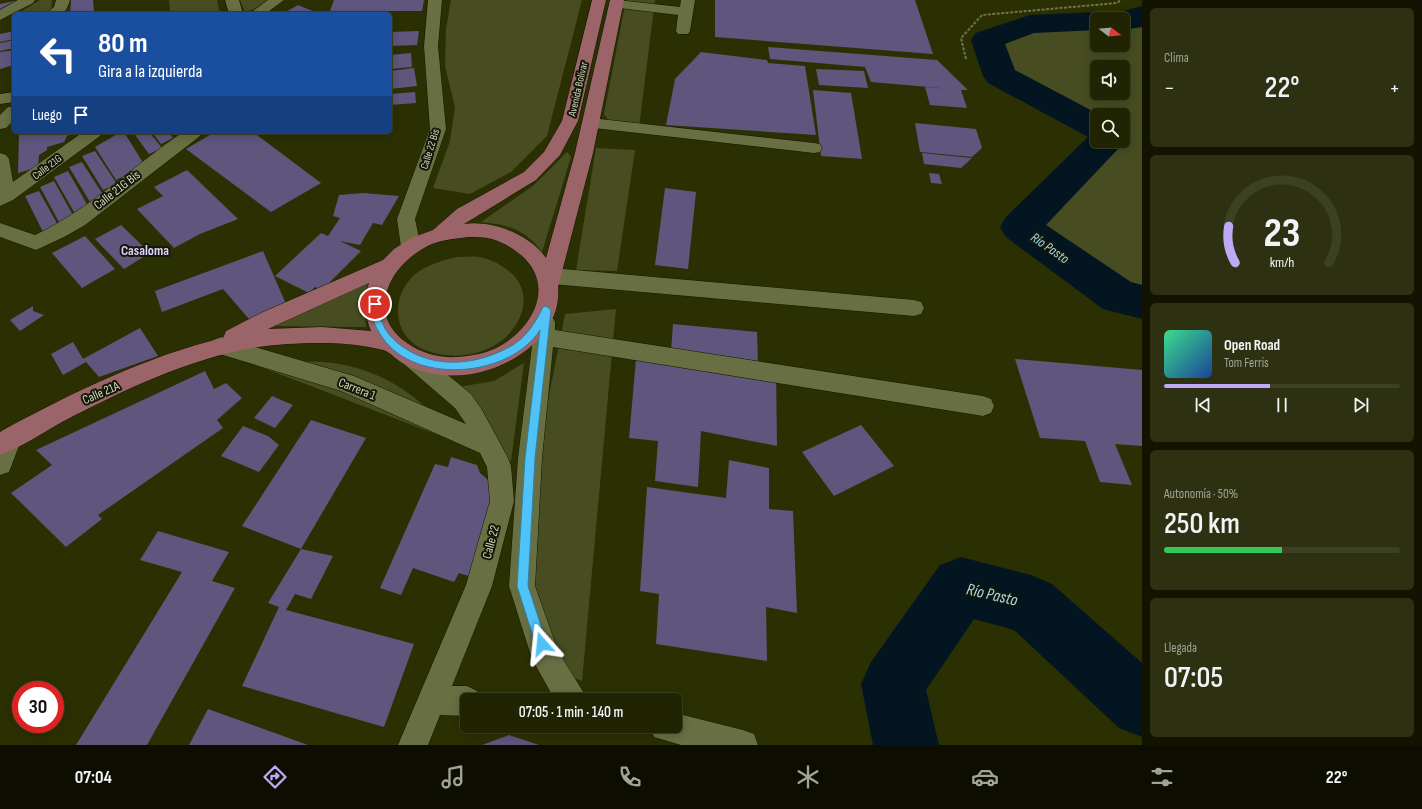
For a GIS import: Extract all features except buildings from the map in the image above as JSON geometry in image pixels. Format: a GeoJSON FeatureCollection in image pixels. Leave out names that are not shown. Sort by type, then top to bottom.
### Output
{"type":"FeatureCollection","features":[{"type":"Feature","properties":{"kind":"main road","name":"Avenida Bolívar"},"geometry":{"type":"LineString","coordinates":[[438,235],[464,214],[530,176],[552,155],[570,121],[599,0]]}},
{"type":"Feature","properties":{"kind":"main road","name":"Avenida Bolívar"},"geometry":{"type":"LineString","coordinates":[[546,310],[551,280],[591,122],[617,2]]}},
{"type":"Feature","properties":{"kind":"main road"},"geometry":{"type":"LineString","coordinates":[[546,310],[536,329],[522,342],[494,359],[466,366],[439,366],[413,359],[388,342],[375,317],[375,291],[389,266],[411,246],[438,235],[468,230],[497,234],[522,245],[541,262],[551,280]]}},
{"type":"Feature","properties":{"kind":"main road","name":"Calle 21A"},"geometry":{"type":"LineString","coordinates":[[214,349],[270,318],[389,266]]}},
{"type":"Feature","properties":{"kind":"main road","name":"Calle 21A"},"geometry":{"type":"LineString","coordinates":[[5,441],[78,403],[128,380],[214,349],[256,339],[323,334],[388,342]]}},
{"type":"Feature","properties":{"kind":"street"},"geometry":{"type":"LineString","coordinates":[[0,16],[28,0]]}},
{"type":"Feature","properties":{"kind":"street"},"geometry":{"type":"LineString","coordinates":[[56,12],[60,10],[63,0]]}},
{"type":"Feature","properties":{"kind":"street"},"geometry":{"type":"LineString","coordinates":[[232,0],[235,12]]}},
{"type":"Feature","properties":{"kind":"street"},"geometry":{"type":"LineString","coordinates":[[259,12],[277,0]]}},
{"type":"Feature","properties":{"kind":"street","name":"Calle 22 Bis"},"geometry":{"type":"LineString","coordinates":[[411,246],[406,220],[438,129],[431,46],[435,0]]}},
{"type":"Feature","properties":{"kind":"street"},"geometry":{"type":"LineString","coordinates":[[617,2],[687,6],[683,31]]}},
{"type":"Feature","properties":{"kind":"street"},"geometry":{"type":"LineString","coordinates":[[0,23],[12,21]]}},
{"type":"Feature","properties":{"kind":"street"},"geometry":{"type":"LineString","coordinates":[[0,99],[12,97]]}},
{"type":"Feature","properties":{"kind":"street"},"geometry":{"type":"LineString","coordinates":[[0,124],[12,113]]}},
{"type":"Feature","properties":{"kind":"street"},"geometry":{"type":"LineString","coordinates":[[591,122],[814,148]]}},
{"type":"Feature","properties":{"kind":"street","name":"Calle 21G"},"geometry":{"type":"LineString","coordinates":[[4,198],[91,134]]}},
{"type":"Feature","properties":{"kind":"street","name":"Calle 21G Bis"},"geometry":{"type":"LineString","coordinates":[[0,230],[36,243],[52,236],[92,209],[173,146],[191,134]]}},
{"type":"Feature","properties":{"kind":"street"},"geometry":{"type":"LineString","coordinates":[[0,159],[4,198]]}},
{"type":"Feature","properties":{"kind":"street"},"geometry":{"type":"LineString","coordinates":[[551,280],[914,308]]}},
{"type":"Feature","properties":{"kind":"street"},"geometry":{"type":"LineString","coordinates":[[546,310],[529,465],[522,586],[546,659],[568,693]]}},
{"type":"Feature","properties":{"kind":"street"},"geometry":{"type":"LineString","coordinates":[[544,337],[983,406]]}},
{"type":"Feature","properties":{"kind":"street","name":"Carrera 1"},"geometry":{"type":"LineString","coordinates":[[214,349],[346,383],[488,445]]}},
{"type":"Feature","properties":{"kind":"street","name":"Calle 22"},"geometry":{"type":"LineString","coordinates":[[413,359],[463,401],[474,417],[499,466],[502,501],[479,586],[413,745]]}},
{"type":"Feature","properties":{"kind":"street"},"geometry":{"type":"LineString","coordinates":[[0,464],[5,441]]}},
{"type":"Feature","properties":{"kind":"street"},"geometry":{"type":"LineString","coordinates":[[432,700],[460,702]]}},
{"type":"Feature","properties":{"kind":"street"},"geometry":{"type":"LineString","coordinates":[[682,730],[743,745]]}},
{"type":"Feature","properties":{"kind":"path"},"geometry":{"type":"LineString","coordinates":[[966,59],[961,38],[982,15],[1117,3],[1121,0]]}},
{"type":"Feature","properties":{"kind":"green space"},"geometry":{"type":"Polygon","coordinates":[[[40,0],[52,0],[51,12],[20,12],[40,0]]]}},
{"type":"Feature","properties":{"kind":"green space"},"geometry":{"type":"Polygon","coordinates":[[[169,0],[217,0],[220,12],[170,12],[169,0]]]}},
{"type":"Feature","properties":{"kind":"green space"},"geometry":{"type":"Polygon","coordinates":[[[240,0],[270,0],[258,8],[245,12],[240,0]]]}},
{"type":"Feature","properties":{"kind":"green space"},"geometry":{"type":"Polygon","coordinates":[[[451,0],[582,0],[547,136],[511,172],[470,194],[433,188],[450,141],[455,107],[445,66],[446,29],[451,0]]]}},
{"type":"Feature","properties":{"kind":"green space"},"geometry":{"type":"Polygon","coordinates":[[[626,0],[655,0],[639,127],[610,123],[604,114],[626,0]]]}},
{"type":"Feature","properties":{"kind":"green space"},"geometry":{"type":"Polygon","coordinates":[[[1142,15],[1142,302],[1119,297],[1020,227],[1098,148],[1130,148],[1130,108],[1090,108],[1090,124],[1000,76],[987,40],[1038,23],[1090,21],[1090,52],[1130,52],[1130,20],[1142,15]]]}},
{"type":"Feature","properties":{"kind":"green space"},"geometry":{"type":"Polygon","coordinates":[[[596,148],[635,150],[617,271],[576,270],[596,148]]]}},
{"type":"Feature","properties":{"kind":"green space"},"geometry":{"type":"Polygon","coordinates":[[[567,152],[571,157],[542,252],[536,244],[523,233],[508,227],[481,222],[534,185],[567,152]]]}},
{"type":"Feature","properties":{"kind":"green space"},"geometry":{"type":"Polygon","coordinates":[[[457,257],[482,258],[493,261],[503,267],[516,279],[522,289],[524,301],[522,313],[516,324],[509,334],[499,343],[479,352],[455,356],[431,352],[412,342],[404,333],[398,312],[399,301],[409,280],[418,272],[427,267],[447,259],[457,257]]]}},
{"type":"Feature","properties":{"kind":"green space"},"geometry":{"type":"Polygon","coordinates":[[[369,278],[364,303],[366,327],[269,326],[369,278]]]}},
{"type":"Feature","properties":{"kind":"green space"},"geometry":{"type":"Polygon","coordinates":[[[616,309],[582,681],[556,671],[532,609],[523,528],[565,314],[616,309]]]}},
{"type":"Feature","properties":{"kind":"green space"},"geometry":{"type":"Polygon","coordinates":[[[292,361],[339,364],[376,375],[392,383],[420,403],[434,415],[459,443],[251,363],[292,361]]]}},
{"type":"Feature","properties":{"kind":"green space"},"geometry":{"type":"Polygon","coordinates":[[[524,363],[511,461],[502,462],[452,388],[494,381],[524,363]]]}},
{"type":"Feature","properties":{"kind":"waterway","name":"Río Pasto"},"geometry":{"type":"LineString","coordinates":[[1130,20],[1142,15]]}},
{"type":"Feature","properties":{"kind":"waterway","name":"Río Pasto"},"geometry":{"type":"LineString","coordinates":[[1090,21],[1030,24],[987,40],[1000,76],[1090,124]]}},
{"type":"Feature","properties":{"kind":"waterway","name":"Río Pasto"},"geometry":{"type":"LineString","coordinates":[[1098,148],[1020,227],[1119,297],[1142,302]]}},
{"type":"Feature","properties":{"kind":"waterway","name":"Río Pasto"},"geometry":{"type":"LineString","coordinates":[[906,745],[893,684],[961,586],[1031,605],[1142,705]]}},
{"type":"Feature","properties":{"kind":"district","name":"Casaloma"},"geometry":{"type":"Point","coordinates":[145,250]}},
{"type":"Feature","properties":{"kind":"route"},"geometry":{"type":"LineString","coordinates":[[375,304],[375,317],[388,342],[413,359],[439,366],[466,366],[494,359],[518,347],[536,329],[546,310],[530,458],[522,586],[542,644]]}}]}
